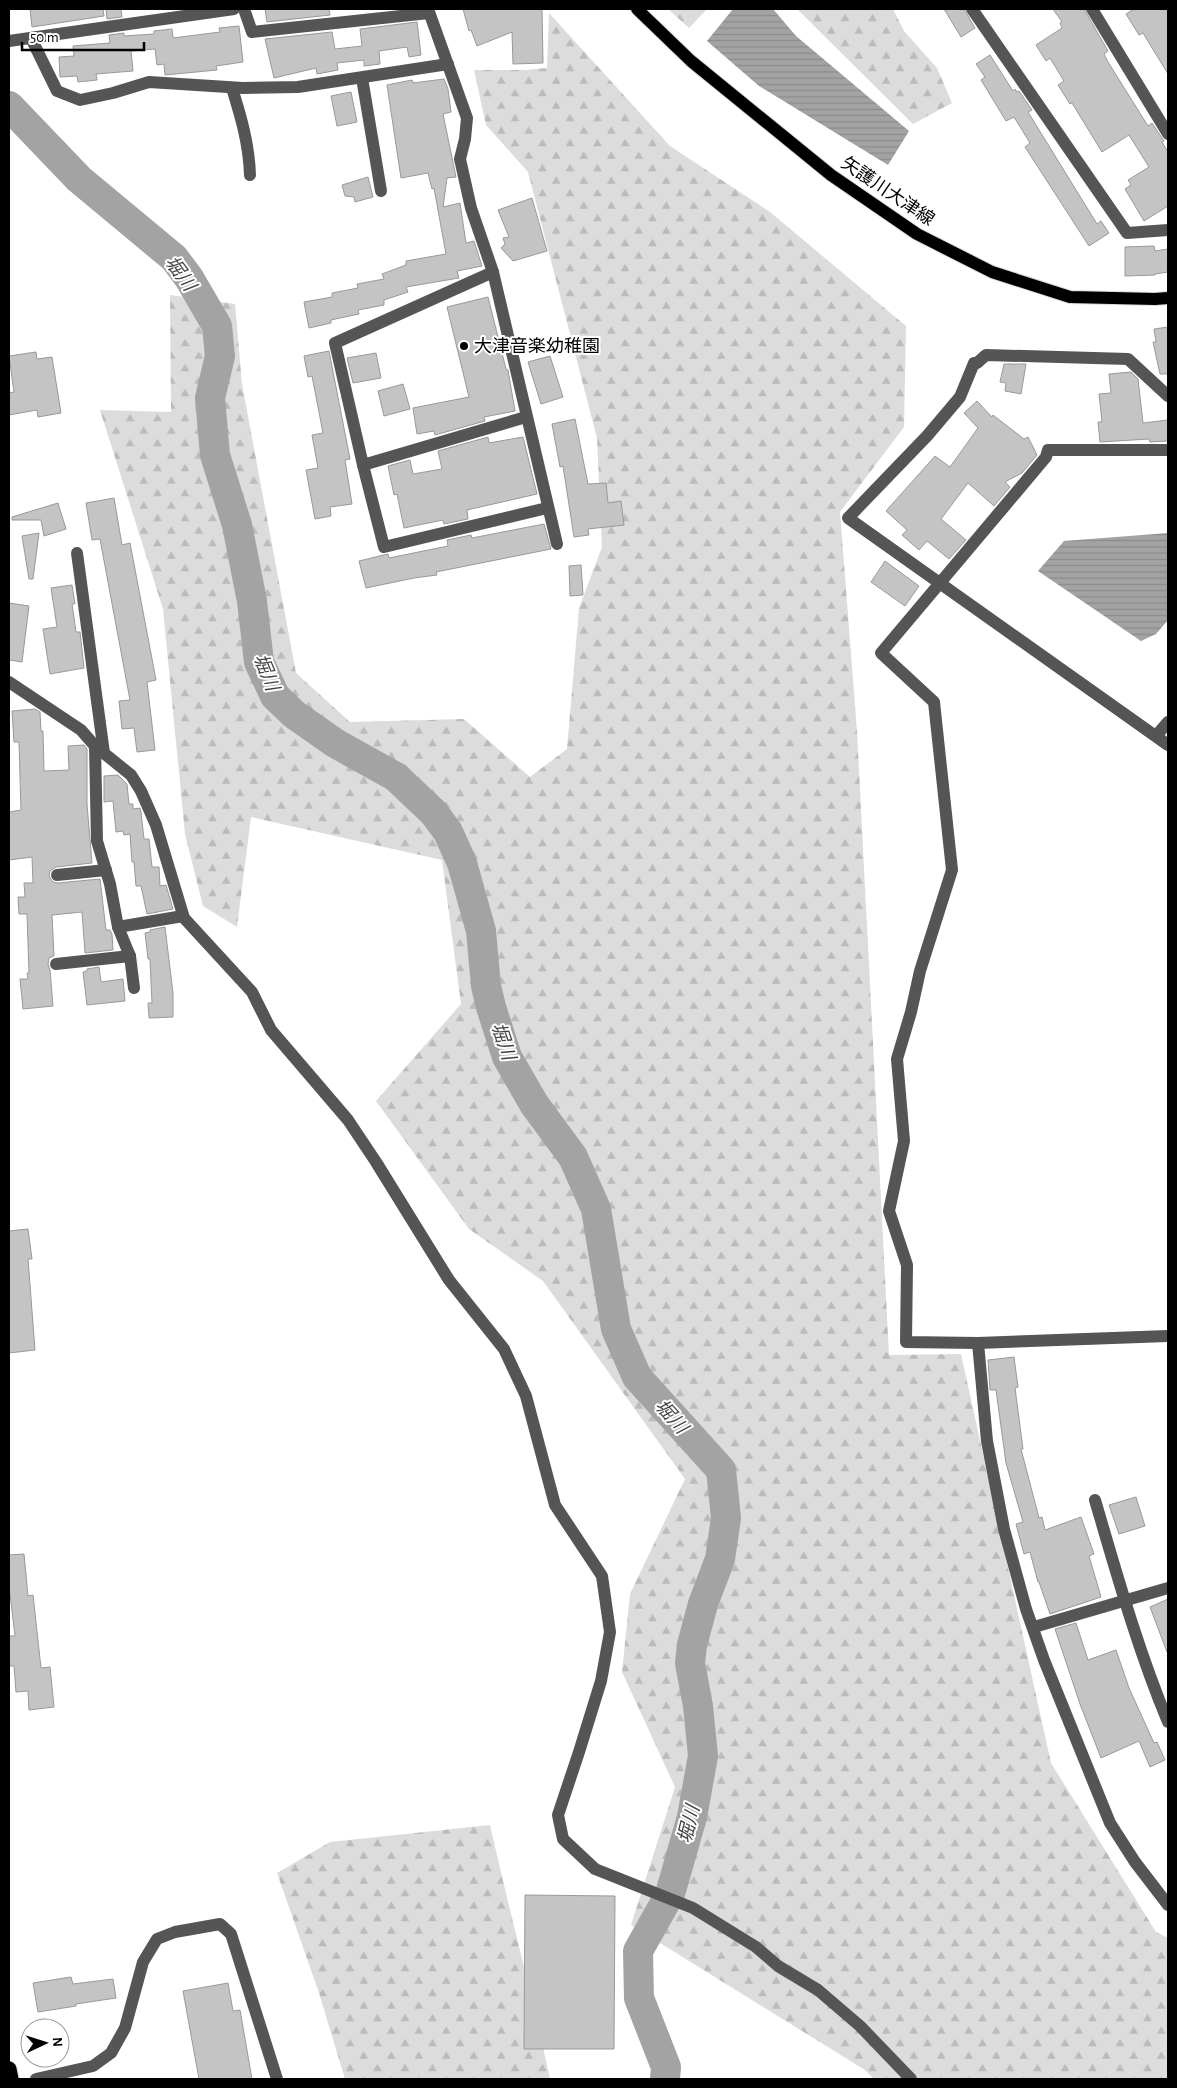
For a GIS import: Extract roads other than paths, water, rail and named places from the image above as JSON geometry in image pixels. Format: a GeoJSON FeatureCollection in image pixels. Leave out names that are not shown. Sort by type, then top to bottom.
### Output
{"type":"FeatureCollection","features":[{"type":"Feature","properties":{"kind":"highway"},"geometry":{"type":"LineString","coordinates":[[9,2069],[11,2079]]}},
{"type":"Feature","properties":{"kind":"main road","name":"矢護川大津線"},"geometry":{"type":"LineString","coordinates":[[637,9],[691,61],[831,176],[917,234],[992,272],[1070,297],[1168,298]]}},
{"type":"Feature","properties":{"kind":"street"},"geometry":{"type":"LineString","coordinates":[[9,41],[234,9]]}},
{"type":"Feature","properties":{"kind":"street"},"geometry":{"type":"LineString","coordinates":[[244,9],[252,32],[428,11],[467,118],[465,139],[460,159],[471,208],[493,272],[557,544]]}},
{"type":"Feature","properties":{"kind":"street"},"geometry":{"type":"LineString","coordinates":[[972,9],[1126,233],[1168,230]]}},
{"type":"Feature","properties":{"kind":"street"},"geometry":{"type":"LineString","coordinates":[[1092,9],[1168,134]]}},
{"type":"Feature","properties":{"kind":"street"},"geometry":{"type":"LineString","coordinates":[[31,38],[57,91],[80,100],[113,93],[149,82],[232,88],[298,87],[448,64]]}},
{"type":"Feature","properties":{"kind":"street"},"geometry":{"type":"LineString","coordinates":[[362,78],[381,191]]}},
{"type":"Feature","properties":{"kind":"street"},"geometry":{"type":"LineString","coordinates":[[232,88],[250,150],[250,175]]}},
{"type":"Feature","properties":{"kind":"street"},"geometry":{"type":"LineString","coordinates":[[493,272],[335,343],[384,547],[547,508]]}},
{"type":"Feature","properties":{"kind":"street"},"geometry":{"type":"LineString","coordinates":[[1168,396],[1162,382],[1128,359],[986,355],[978,363],[974,363],[960,397],[927,436],[848,518],[1168,745]]}},
{"type":"Feature","properties":{"kind":"street"},"geometry":{"type":"LineString","coordinates":[[363,465],[526,417]]}},
{"type":"Feature","properties":{"kind":"street"},"geometry":{"type":"LineString","coordinates":[[1168,450],[1048,450],[1046,457],[881,653],[934,702],[952,870],[920,971],[911,1012],[897,1059],[904,1141],[889,1211],[907,1265],[906,1342],[978,1343],[1168,1336]]}},
{"type":"Feature","properties":{"kind":"street"},"geometry":{"type":"LineString","coordinates":[[77,553],[100,750],[97,841],[106,870],[118,927],[130,956],[134,988]]}},
{"type":"Feature","properties":{"kind":"street"},"geometry":{"type":"LineString","coordinates":[[9,682],[80,730],[100,750],[131,775],[141,791],[156,826],[183,916],[252,992],[271,1030],[348,1120],[449,1280],[504,1349],[526,1396],[555,1505],[602,1576],[610,1632],[601,1681],[580,1752],[558,1815],[564,1839],[595,1869],[694,1908],[756,1947],[778,1966],[818,1990],[860,2026],[910,2079]]}},
{"type":"Feature","properties":{"kind":"street"},"geometry":{"type":"LineString","coordinates":[[1156,736],[1168,722]]}},
{"type":"Feature","properties":{"kind":"street"},"geometry":{"type":"LineString","coordinates":[[57,875],[106,870]]}},
{"type":"Feature","properties":{"kind":"street"},"geometry":{"type":"LineString","coordinates":[[118,927],[183,916]]}},
{"type":"Feature","properties":{"kind":"street"},"geometry":{"type":"LineString","coordinates":[[56,964],[130,956]]}},
{"type":"Feature","properties":{"kind":"street"},"geometry":{"type":"LineString","coordinates":[[978,1343],[987,1441],[1004,1529],[1026,1609],[1034,1627],[1044,1660],[1110,1823],[1135,1862],[1168,1905]]}},
{"type":"Feature","properties":{"kind":"street"},"geometry":{"type":"LineString","coordinates":[[1095,1500],[1124,1602],[1153,1686],[1168,1722]]}},
{"type":"Feature","properties":{"kind":"street"},"geometry":{"type":"LineString","coordinates":[[1034,1627],[1168,1588]]}},
{"type":"Feature","properties":{"kind":"street"},"geometry":{"type":"LineString","coordinates":[[36,2079],[93,2066],[111,2052],[125,2028],[144,1962],[157,1939],[175,1932],[220,1924],[231,1934],[278,2079]]}},
{"type":"Feature","properties":{"kind":"waterway","name":"堀川"},"geometry":{"type":"LineString","coordinates":[[9,106],[79,179],[174,258],[189,278],[217,326],[220,356],[210,398],[215,455],[237,525],[252,601],[259,662],[275,696],[295,715],[335,743],[396,777],[434,813],[448,832],[462,863],[481,931],[486,986],[507,1057],[534,1104],[573,1157],[596,1209],[616,1329],[637,1377],[721,1470],[726,1518],[720,1559],[703,1604],[692,1645],[690,1663],[698,1706],[703,1756],[692,1817],[670,1894],[638,1951],[639,1998],[666,2067],[665,2079]]}},
{"type":"Feature","properties":{"kind":"place","name":"大津音楽幼稚園"},"geometry":{"type":"Point","coordinates":[464,346]}}]}
